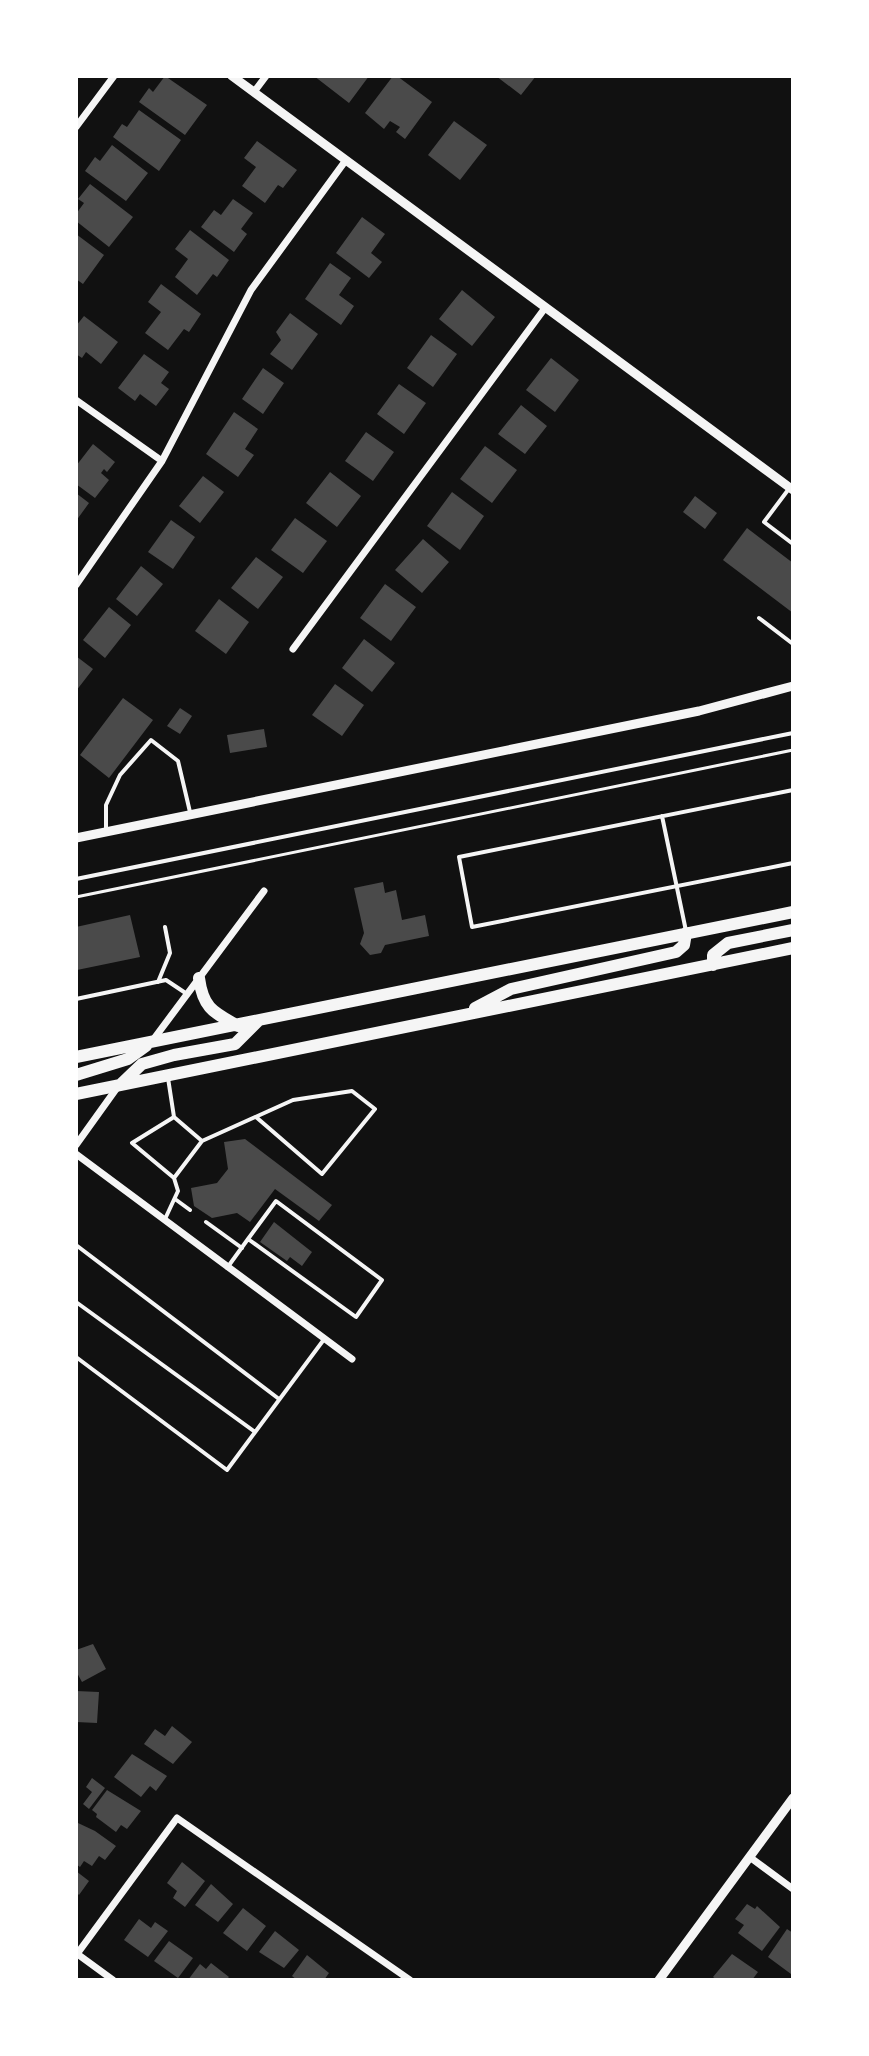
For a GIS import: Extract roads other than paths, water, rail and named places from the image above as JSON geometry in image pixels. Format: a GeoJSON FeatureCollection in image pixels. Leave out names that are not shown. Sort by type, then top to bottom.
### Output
{"type":"FeatureCollection","features":[{"type":"Feature","properties":{"kind":"highway"},"geometry":{"type":"LineString","coordinates":[[76,1057],[793,912]]}},
{"type":"Feature","properties":{"kind":"highway"},"geometry":{"type":"LineString","coordinates":[[713,965],[713,955],[728,943],[793,930]]}},
{"type":"Feature","properties":{"kind":"highway"},"geometry":{"type":"LineString","coordinates":[[462,1016],[511,989],[676,952],[684,945],[686,933]]}},
{"type":"Feature","properties":{"kind":"highway"},"geometry":{"type":"LineString","coordinates":[[76,1094],[793,948]]}},
{"type":"Feature","properties":{"kind":"highway"},"geometry":{"type":"LineString","coordinates":[[199,978],[204,1001],[216,1013],[238,1026]]}},
{"type":"Feature","properties":{"kind":"highway"},"geometry":{"type":"LineString","coordinates":[[120,1085],[142,1064],[235,1044],[258,1021]]}},
{"type":"Feature","properties":{"kind":"highway"},"geometry":{"type":"LineString","coordinates":[[76,1075],[128,1059],[151,1042]]}},
{"type":"Feature","properties":{"kind":"street"},"geometry":{"type":"LineString","coordinates":[[76,127],[114,76]]}},
{"type":"Feature","properties":{"kind":"street"},"geometry":{"type":"LineString","coordinates":[[232,76],[791,489]]}},
{"type":"Feature","properties":{"kind":"street"},"geometry":{"type":"LineString","coordinates":[[254,92],[266,76]]}},
{"type":"Feature","properties":{"kind":"street"},"geometry":{"type":"LineString","coordinates":[[76,585],[162,461],[251,290],[346,160]]}},
{"type":"Feature","properties":{"kind":"street"},"geometry":{"type":"LineString","coordinates":[[293,649],[545,308]]}},
{"type":"Feature","properties":{"kind":"street"},"geometry":{"type":"LineString","coordinates":[[76,400],[162,461]]}},
{"type":"Feature","properties":{"kind":"street"},"geometry":{"type":"LineString","coordinates":[[76,838],[699,711],[793,686]]}},
{"type":"Feature","properties":{"kind":"street"},"geometry":{"type":"LineString","coordinates":[[151,1042],[264,891]]}},
{"type":"Feature","properties":{"kind":"street"},"geometry":{"type":"LineString","coordinates":[[76,1145],[120,1085]]}},
{"type":"Feature","properties":{"kind":"street"},"geometry":{"type":"LineString","coordinates":[[76,1154],[352,1359]]}},
{"type":"Feature","properties":{"kind":"street"},"geometry":{"type":"LineString","coordinates":[[659,1980],[793,1798]]}},
{"type":"Feature","properties":{"kind":"street"},"geometry":{"type":"LineString","coordinates":[[113,1980],[76,1953],[177,1818],[410,1980]]}},
{"type":"Feature","properties":{"kind":"street"},"geometry":{"type":"LineString","coordinates":[[751,1858],[793,1889]]}},
{"type":"Feature","properties":{"kind":"lane"},"geometry":{"type":"LineString","coordinates":[[791,489],[764,522],[793,544]]}},
{"type":"Feature","properties":{"kind":"lane"},"geometry":{"type":"LineString","coordinates":[[759,618],[793,644]]}},
{"type":"Feature","properties":{"kind":"lane"},"geometry":{"type":"LineString","coordinates":[[76,879],[793,733]]}},
{"type":"Feature","properties":{"kind":"lane"},"geometry":{"type":"LineString","coordinates":[[106,832],[106,805],[120,775],[151,740],[178,761],[190,815]]}},
{"type":"Feature","properties":{"kind":"lane"},"geometry":{"type":"LineString","coordinates":[[793,790],[459,857],[472,927],[793,863]]}},
{"type":"Feature","properties":{"kind":"lane"},"geometry":{"type":"LineString","coordinates":[[662,816],[686,933]]}},
{"type":"Feature","properties":{"kind":"lane"},"geometry":{"type":"LineString","coordinates":[[158,982],[170,953],[165,927]]}},
{"type":"Feature","properties":{"kind":"lane"},"geometry":{"type":"LineString","coordinates":[[76,999],[166,980],[187,994]]}},
{"type":"Feature","properties":{"kind":"lane"},"geometry":{"type":"LineString","coordinates":[[168,1075],[174,1117],[202,1141]]}},
{"type":"Feature","properties":{"kind":"lane"},"geometry":{"type":"LineString","coordinates":[[174,1178],[202,1141],[293,1100],[352,1091],[375,1109],[322,1174],[256,1117]]}},
{"type":"Feature","properties":{"kind":"lane"},"geometry":{"type":"LineString","coordinates":[[165,1219],[179,1187],[174,1178],[132,1143],[174,1117]]}},
{"type":"Feature","properties":{"kind":"lane"},"geometry":{"type":"LineString","coordinates":[[175,1199],[190,1210]]}},
{"type":"Feature","properties":{"kind":"lane"},"geometry":{"type":"LineString","coordinates":[[227,1268],[242,1248],[248,1239],[276,1201],[382,1280],[356,1317],[248,1239]]}},
{"type":"Feature","properties":{"kind":"lane"},"geometry":{"type":"LineString","coordinates":[[206,1222],[242,1248]]}},
{"type":"Feature","properties":{"kind":"lane"},"geometry":{"type":"LineString","coordinates":[[76,1245],[279,1399]]}},
{"type":"Feature","properties":{"kind":"lane"},"geometry":{"type":"LineString","coordinates":[[76,1302],[255,1432]]}},
{"type":"Feature","properties":{"kind":"lane"},"geometry":{"type":"LineString","coordinates":[[76,1357],[227,1470],[325,1338]]}}]}
